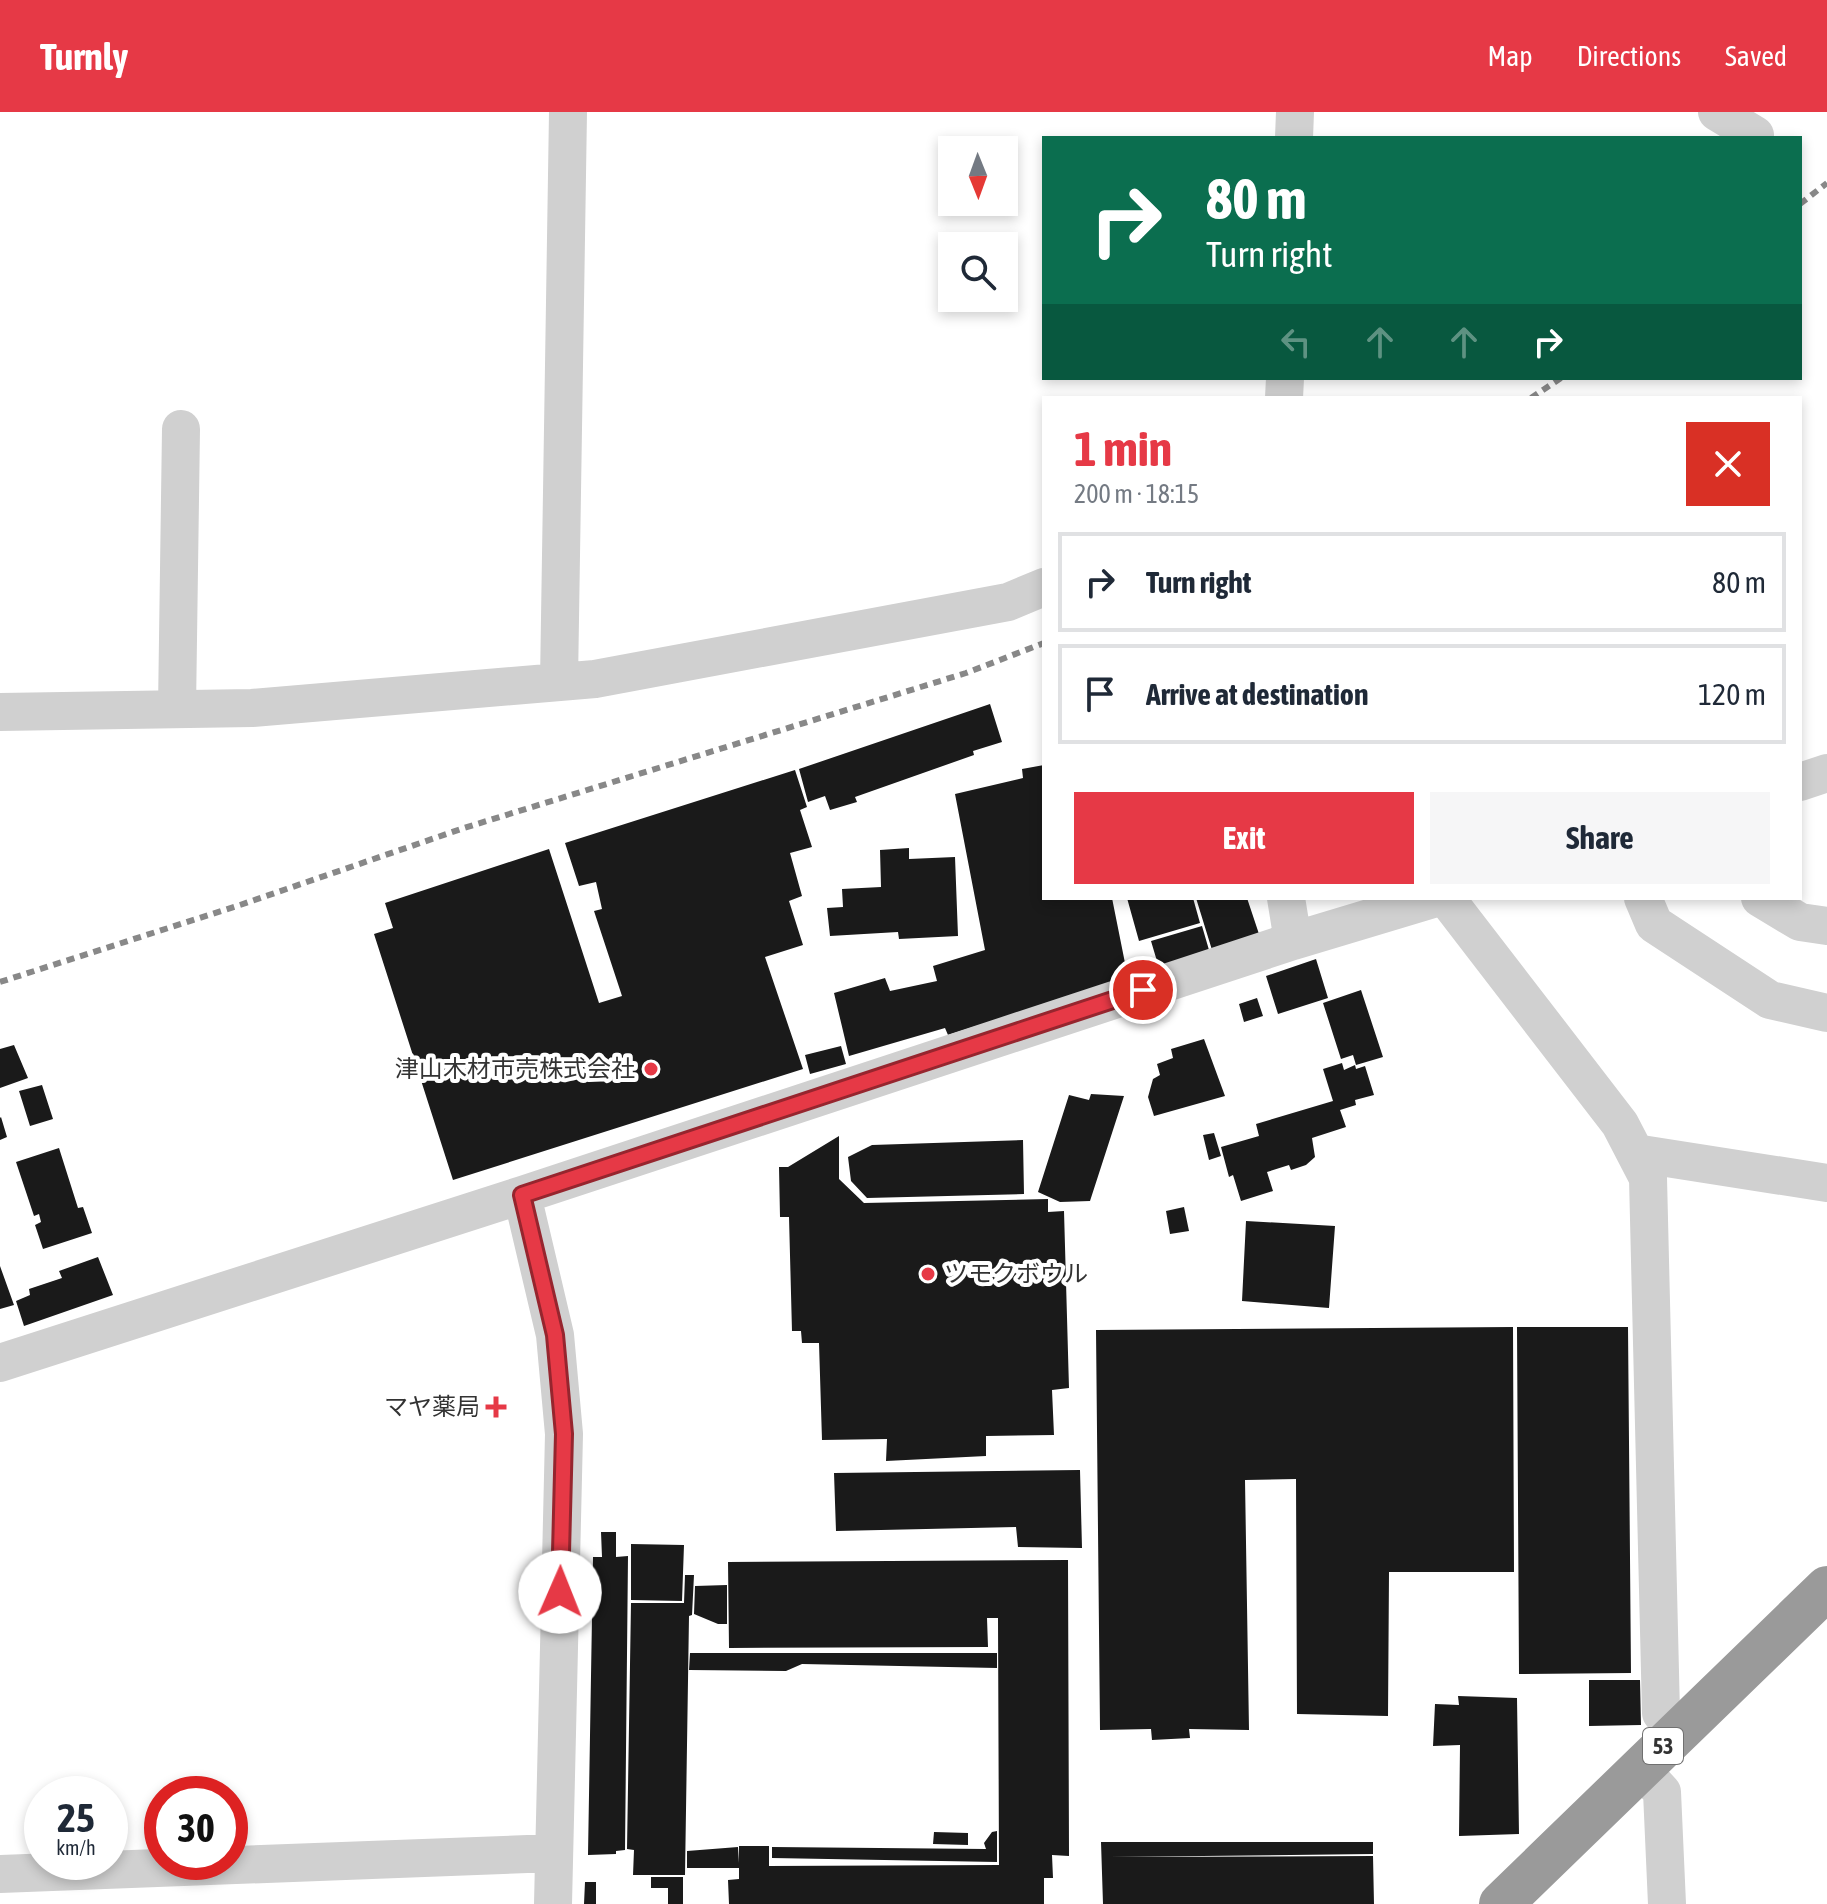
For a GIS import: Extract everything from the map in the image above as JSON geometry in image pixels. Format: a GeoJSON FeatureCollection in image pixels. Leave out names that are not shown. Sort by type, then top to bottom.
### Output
{"type":"FeatureCollection","features":[{"type":"Feature","properties":{"kind":"highway","name":"53"},"geometry":{"type":"LineString","coordinates":[[1501,1904],[1827,1588]]}},
{"type":"Feature","properties":{"kind":"street"},"geometry":{"type":"LineString","coordinates":[[559,682],[568,112]]}},
{"type":"Feature","properties":{"kind":"street"},"geometry":{"type":"LineString","coordinates":[[1294,136],[1295,112]]}},
{"type":"Feature","properties":{"kind":"street"},"geometry":{"type":"LineString","coordinates":[[1717,112],[1755,135]]}},
{"type":"Feature","properties":{"kind":"street"},"geometry":{"type":"LineString","coordinates":[[177,709],[181,429]]}},
{"type":"Feature","properties":{"kind":"street"},"geometry":{"type":"LineString","coordinates":[[0,712],[252,708],[595,679],[1008,602],[1042,588]]}},
{"type":"Feature","properties":{"kind":"street"},"geometry":{"type":"LineString","coordinates":[[1802,781],[1827,773]]}},
{"type":"Feature","properties":{"kind":"street"},"geometry":{"type":"LineString","coordinates":[[1286,900],[1293,941]]}},
{"type":"Feature","properties":{"kind":"street"},"geometry":{"type":"LineString","coordinates":[[0,1363],[1293,941],[1429,900]]}},
{"type":"Feature","properties":{"kind":"street"},"geometry":{"type":"LineString","coordinates":[[1448,900],[1620,1124],[1648,1178],[1661,1713],[1676,1733]]}},
{"type":"Feature","properties":{"kind":"street"},"geometry":{"type":"LineString","coordinates":[[1644,900],[1654,924],[1770,1000],[1827,1013]]}},
{"type":"Feature","properties":{"kind":"street"},"geometry":{"type":"LineString","coordinates":[[1763,900],[1800,922],[1827,926]]}},
{"type":"Feature","properties":{"kind":"street"},"geometry":{"type":"LineString","coordinates":[[1635,1153],[1827,1183]]}},
{"type":"Feature","properties":{"kind":"street"},"geometry":{"type":"LineString","coordinates":[[522,1195],[555,1335],[564,1434],[553,1904]]}},
{"type":"Feature","properties":{"kind":"street"},"geometry":{"type":"LineString","coordinates":[[1640,1768],[1662,1792],[1667,1904]]}},
{"type":"Feature","properties":{"kind":"street"},"geometry":{"type":"LineString","coordinates":[[0,1874],[554,1853]]}},
{"type":"Feature","properties":{"kind":"building"},"geometry":{"type":"Polygon","coordinates":[[[990,704],[1002,742],[855,797],[857,802],[830,810],[825,796],[808,802],[799,769],[990,704]]]}},
{"type":"Feature","properties":{"kind":"building"},"geometry":{"type":"Polygon","coordinates":[[[1042,765],[1042,900],[1112,900],[1128,978],[948,1035],[945,1028],[849,1056],[834,993],[885,978],[890,991],[937,981],[933,966],[985,950],[955,794],[1023,778],[1022,769],[1042,765]]]}},
{"type":"Feature","properties":{"kind":"building"},"geometry":{"type":"Polygon","coordinates":[[[795,770],[807,807],[800,810],[812,847],[790,853],[802,896],[789,901],[803,945],[765,957],[803,1069],[453,1180],[374,934],[393,928],[385,903],[549,849],[599,1003],[622,996],[594,911],[602,909],[596,882],[579,886],[565,843],[795,770]]]}},
{"type":"Feature","properties":{"kind":"building"},"geometry":{"type":"Polygon","coordinates":[[[909,848],[909,859],[955,857],[958,936],[899,939],[898,932],[830,936],[827,908],[843,907],[842,889],[881,887],[880,850],[909,848]]]}},
{"type":"Feature","properties":{"kind":"building"},"geometry":{"type":"Polygon","coordinates":[[[1128,900],[1194,900],[1200,923],[1139,941],[1128,900]]]}},
{"type":"Feature","properties":{"kind":"building"},"geometry":{"type":"Polygon","coordinates":[[[1197,900],[1248,900],[1259,934],[1212,950],[1197,900]]]}},
{"type":"Feature","properties":{"kind":"building"},"geometry":{"type":"Polygon","coordinates":[[[1202,926],[1209,950],[1159,968],[1151,941],[1202,926]]]}},
{"type":"Feature","properties":{"kind":"building"},"geometry":{"type":"Polygon","coordinates":[[[1316,959],[1328,998],[1278,1014],[1266,976],[1316,959]]]}},
{"type":"Feature","properties":{"kind":"building"},"geometry":{"type":"Polygon","coordinates":[[[1361,990],[1383,1057],[1356,1065],[1353,1055],[1341,1059],[1323,1003],[1361,990]]]}},
{"type":"Feature","properties":{"kind":"building"},"geometry":{"type":"Polygon","coordinates":[[[1257,998],[1263,1016],[1244,1022],[1239,1004],[1257,998]]]}},
{"type":"Feature","properties":{"kind":"building"},"geometry":{"type":"Polygon","coordinates":[[[1204,1039],[1225,1096],[1154,1116],[1148,1097],[1153,1079],[1160,1075],[1157,1064],[1173,1058],[1171,1049],[1204,1039]]]}},
{"type":"Feature","properties":{"kind":"building"},"geometry":{"type":"Polygon","coordinates":[[[14,1045],[28,1078],[0,1088],[0,1049],[14,1045]]]}},
{"type":"Feature","properties":{"kind":"building"},"geometry":{"type":"Polygon","coordinates":[[[841,1046],[846,1064],[810,1074],[805,1055],[841,1046]]]}},
{"type":"Feature","properties":{"kind":"building"},"geometry":{"type":"Polygon","coordinates":[[[1342,1063],[1344,1070],[1355,1065],[1356,1069],[1365,1066],[1374,1095],[1355,1100],[1356,1105],[1340,1110],[1346,1127],[1312,1138],[1315,1157],[1306,1165],[1291,1170],[1289,1165],[1267,1172],[1273,1191],[1241,1201],[1233,1175],[1229,1177],[1221,1147],[1259,1136],[1256,1124],[1333,1101],[1323,1069],[1342,1063]]]}},
{"type":"Feature","properties":{"kind":"building"},"geometry":{"type":"Polygon","coordinates":[[[42,1085],[53,1119],[30,1126],[19,1091],[42,1085]]]}},
{"type":"Feature","properties":{"kind":"building"},"geometry":{"type":"Polygon","coordinates":[[[1091,1094],[1124,1096],[1090,1201],[1060,1202],[1038,1192],[1069,1095],[1089,1100],[1091,1094]]]}},
{"type":"Feature","properties":{"kind":"building"},"geometry":{"type":"Polygon","coordinates":[[[0,1118],[7,1137],[0,1140],[0,1118]]]}},
{"type":"Feature","properties":{"kind":"building"},"geometry":{"type":"Polygon","coordinates":[[[1214,1133],[1221,1156],[1209,1160],[1203,1135],[1214,1133]]]}},
{"type":"Feature","properties":{"kind":"building","name":"ツモクボウル"},"geometry":{"type":"Polygon","coordinates":[[[839,1136],[839,1179],[864,1203],[1048,1199],[1048,1212],[1064,1211],[1069,1388],[1052,1390],[1054,1435],[986,1436],[986,1456],[886,1461],[887,1439],[822,1440],[819,1343],[802,1343],[801,1331],[792,1331],[789,1217],[780,1217],[779,1167],[788,1167],[839,1136]]]}},
{"type":"Feature","properties":{"kind":"building"},"geometry":{"type":"Polygon","coordinates":[[[1023,1140],[1024,1194],[867,1198],[851,1181],[848,1157],[872,1145],[1023,1140]]]}},
{"type":"Feature","properties":{"kind":"building"},"geometry":{"type":"Polygon","coordinates":[[[59,1148],[78,1208],[83,1207],[92,1233],[43,1249],[35,1225],[41,1222],[39,1214],[34,1216],[16,1162],[59,1148]]]}},
{"type":"Feature","properties":{"kind":"building"},"geometry":{"type":"Polygon","coordinates":[[[1184,1207],[1189,1231],[1170,1234],[1166,1211],[1184,1207]]]}},
{"type":"Feature","properties":{"kind":"building"},"geometry":{"type":"Polygon","coordinates":[[[1246,1221],[1335,1226],[1329,1308],[1242,1301],[1246,1221]]]}},
{"type":"Feature","properties":{"kind":"building"},"geometry":{"type":"Polygon","coordinates":[[[98,1257],[113,1295],[24,1326],[16,1301],[30,1295],[29,1289],[62,1278],[59,1271],[98,1257]]]}},
{"type":"Feature","properties":{"kind":"building"},"geometry":{"type":"Polygon","coordinates":[[[0,1266],[14,1305],[0,1309],[0,1266]]]}},
{"type":"Feature","properties":{"kind":"building"},"geometry":{"type":"Polygon","coordinates":[[[1513,1327],[1514,1572],[1389,1572],[1388,1716],[1297,1714],[1296,1479],[1245,1480],[1249,1730],[1189,1729],[1190,1738],[1152,1740],[1151,1729],[1100,1730],[1096,1330],[1513,1327]]]}},
{"type":"Feature","properties":{"kind":"building"},"geometry":{"type":"Polygon","coordinates":[[[1517,1327],[1628,1327],[1631,1673],[1519,1674],[1517,1327]]]}},
{"type":"Feature","properties":{"kind":"building"},"geometry":{"type":"Polygon","coordinates":[[[1080,1470],[1082,1548],[1018,1547],[1016,1527],[836,1531],[834,1473],[1080,1470]]]}},
{"type":"Feature","properties":{"kind":"building"},"geometry":{"type":"Polygon","coordinates":[[[601,1532],[616,1532],[616,1557],[628,1556],[625,1850],[616,1851],[616,1854],[588,1855],[593,1557],[602,1557],[601,1532]]]}},
{"type":"Feature","properties":{"kind":"building"},"geometry":{"type":"Polygon","coordinates":[[[631,1544],[684,1545],[682,1601],[631,1600],[631,1544]]]}},
{"type":"Feature","properties":{"kind":"building"},"geometry":{"type":"Polygon","coordinates":[[[1068,1560],[1069,1856],[1052,1855],[1053,1878],[1044,1878],[1044,1904],[729,1904],[728,1880],[739,1879],[739,1868],[687,1868],[687,1851],[738,1847],[739,1863],[739,1846],[769,1846],[769,1866],[999,1865],[998,1618],[987,1618],[988,1647],[729,1648],[728,1562],[1068,1560]]]}},
{"type":"Feature","properties":{"kind":"building"},"geometry":{"type":"Polygon","coordinates":[[[685,1575],[694,1575],[692,1615],[689,1616],[685,1875],[633,1875],[634,1850],[627,1849],[631,1603],[684,1603],[685,1575]]]}},
{"type":"Feature","properties":{"kind":"building"},"geometry":{"type":"Polygon","coordinates":[[[727,1585],[727,1624],[718,1624],[694,1614],[695,1586],[727,1585]]]}},
{"type":"Feature","properties":{"kind":"building"},"geometry":{"type":"Polygon","coordinates":[[[690,1653],[997,1653],[997,1668],[802,1664],[786,1671],[689,1670],[690,1653]]]}},
{"type":"Feature","properties":{"kind":"building"},"geometry":{"type":"Polygon","coordinates":[[[1589,1680],[1640,1680],[1641,1725],[1589,1726],[1589,1680]]]}},
{"type":"Feature","properties":{"kind":"building"},"geometry":{"type":"Polygon","coordinates":[[[1458,1696],[1517,1698],[1519,1834],[1459,1836],[1460,1745],[1433,1746],[1435,1704],[1459,1705],[1458,1696]]]}},
{"type":"Feature","properties":{"kind":"building"},"geometry":{"type":"Polygon","coordinates":[[[997,1831],[997,1862],[772,1858],[772,1847],[986,1849],[984,1843],[992,1832],[997,1831]]]}},
{"type":"Feature","properties":{"kind":"building"},"geometry":{"type":"Polygon","coordinates":[[[934,1832],[968,1833],[968,1845],[933,1844],[934,1832]]]}},
{"type":"Feature","properties":{"kind":"building"},"geometry":{"type":"Polygon","coordinates":[[[1101,1842],[1373,1842],[1373,1854],[1108,1857],[1373,1856],[1374,1904],[1103,1904],[1101,1842]]]}},
{"type":"Feature","properties":{"kind":"building"},"geometry":{"type":"Polygon","coordinates":[[[651,1877],[683,1877],[683,1904],[668,1904],[668,1888],[651,1888],[651,1877]]]}},
{"type":"Feature","properties":{"kind":"building"},"geometry":{"type":"Polygon","coordinates":[[[585,1882],[596,1882],[596,1904],[584,1904],[585,1882]]]}},
{"type":"Feature","properties":{"kind":"railway"},"geometry":{"type":"LineString","coordinates":[[1802,202],[1827,183]]}},
{"type":"Feature","properties":{"kind":"railway"},"geometry":{"type":"LineString","coordinates":[[1534,396],[1558,380]]}},
{"type":"Feature","properties":{"kind":"railway"},"geometry":{"type":"LineString","coordinates":[[0,982],[240,905],[464,828],[966,673],[1042,644]]}},
{"type":"Feature","properties":{"kind":"place","name":"津山木材市売株式会社"},"geometry":{"type":"Point","coordinates":[651,1069]}},
{"type":"Feature","properties":{"kind":"place","name":"ツモクボウル"},"geometry":{"type":"Point","coordinates":[928,1274]}},
{"type":"Feature","properties":{"kind":"place","name":"マヤ薬局"},"geometry":{"type":"Point","coordinates":[496,1407]}},
{"type":"Feature","properties":{"kind":"route"},"geometry":{"type":"LineString","coordinates":[[560,1592],[564,1434],[555,1335],[522,1195],[1143,990]]}}]}
